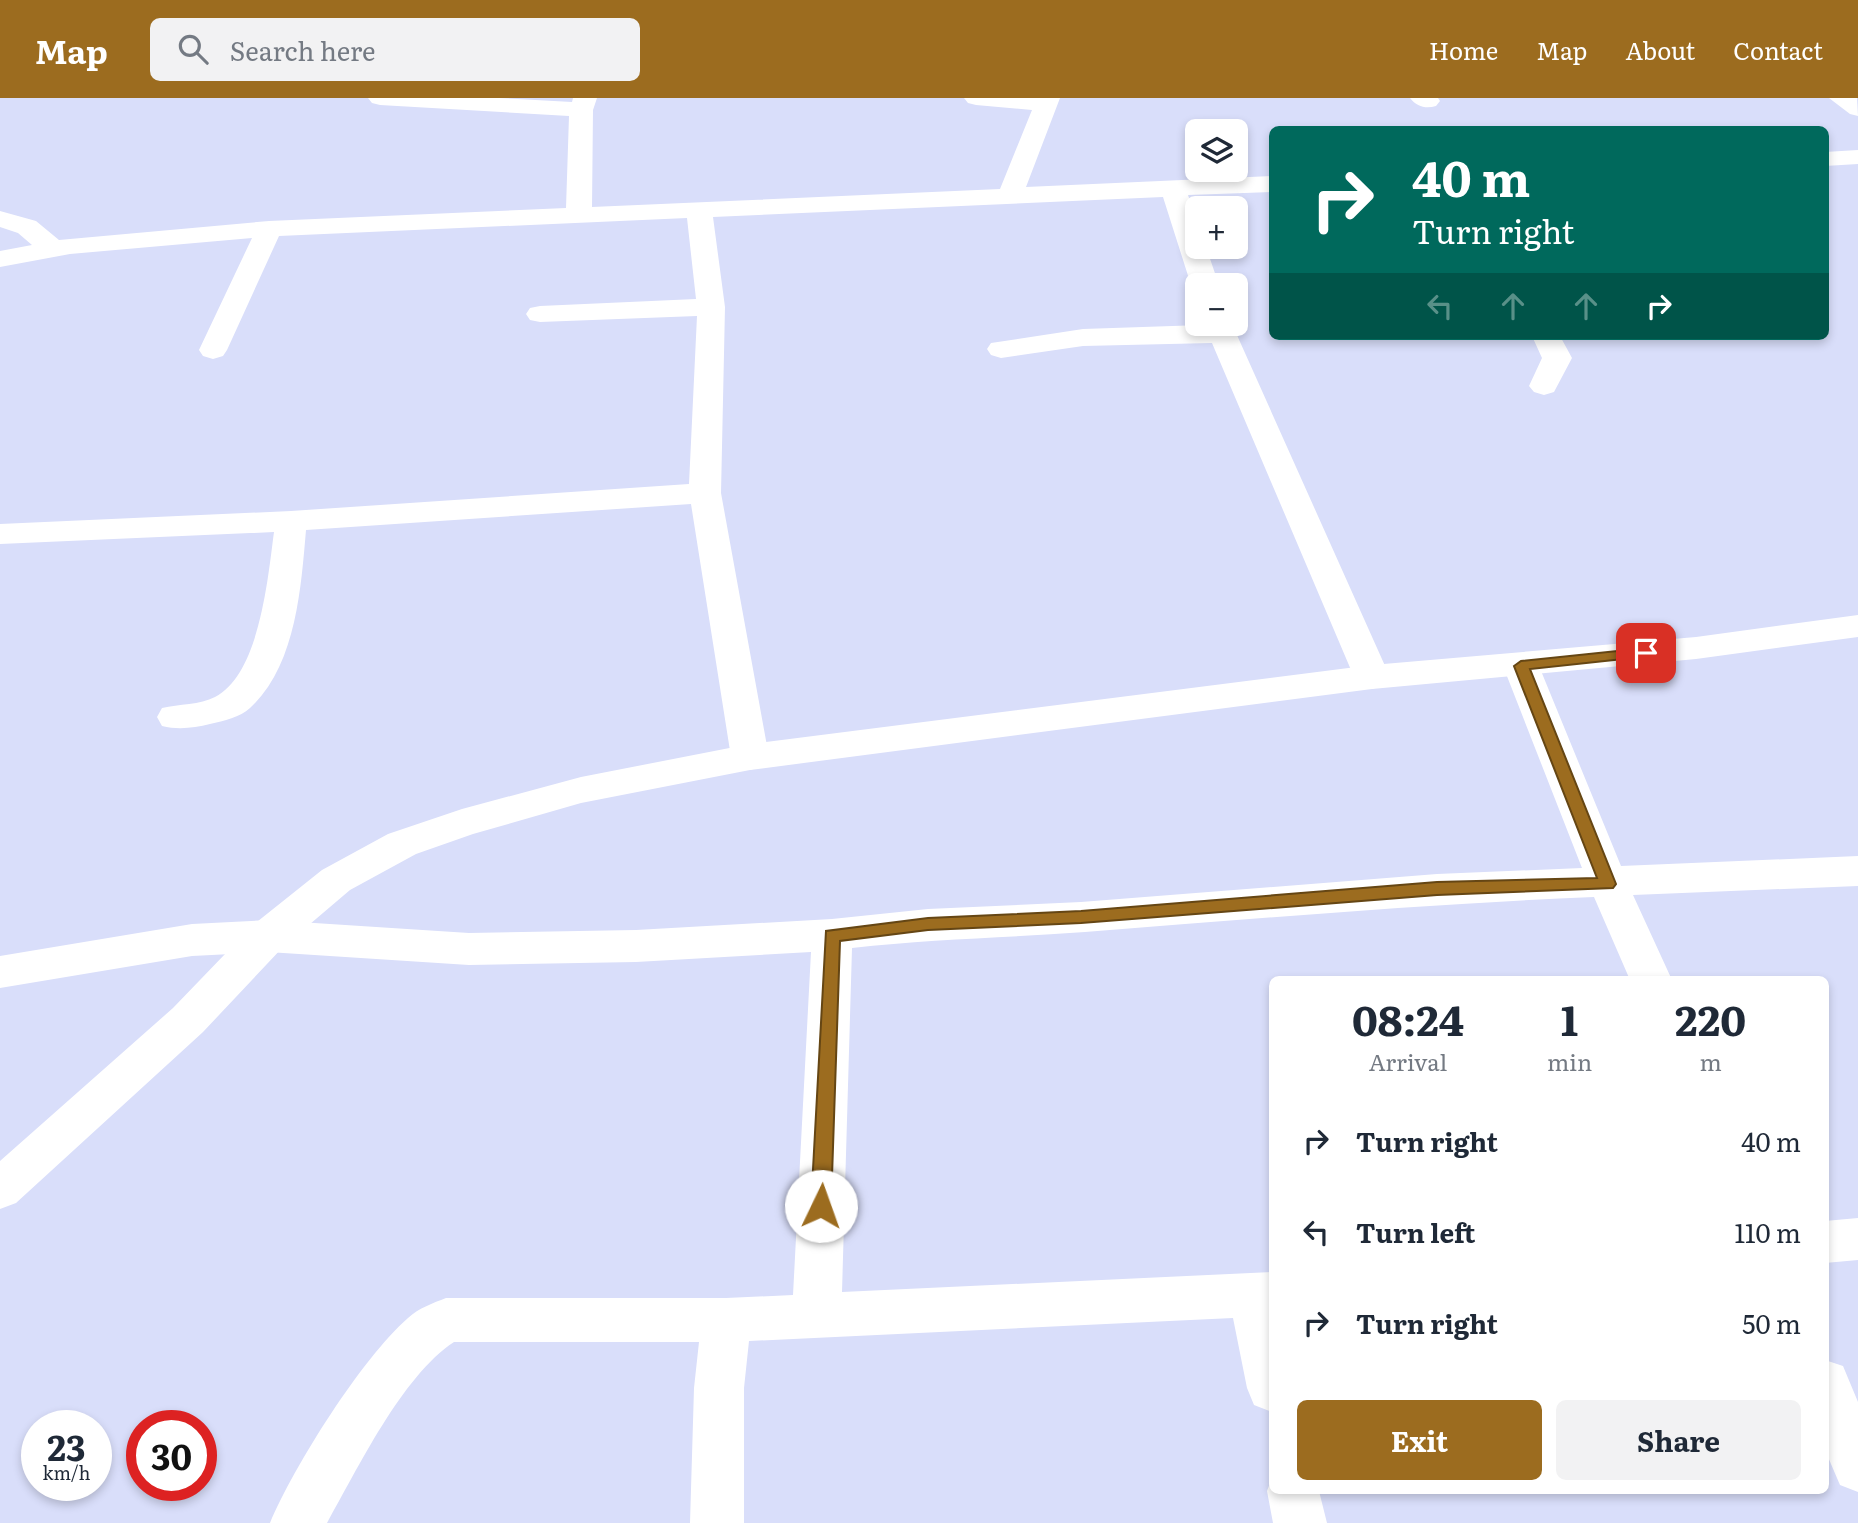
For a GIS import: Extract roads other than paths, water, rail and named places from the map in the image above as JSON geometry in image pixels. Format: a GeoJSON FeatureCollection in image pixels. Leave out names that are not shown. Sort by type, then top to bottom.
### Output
{"type":"FeatureCollection","features":[{"type":"Feature","properties":{"kind":"street"},"geometry":{"type":"LineString","coordinates":[[380,98],[583,104],[579,216]]}},
{"type":"Feature","properties":{"kind":"street"},"geometry":{"type":"LineString","coordinates":[[976,98],[1047,101],[1011,194]]}},
{"type":"Feature","properties":{"kind":"street"},"geometry":{"type":"LineString","coordinates":[[1841,98],[1858,109]]}},
{"type":"Feature","properties":{"kind":"street"},"geometry":{"type":"LineString","coordinates":[[1829,159],[1858,157]]}},
{"type":"Feature","properties":{"kind":"street"},"geometry":{"type":"LineString","coordinates":[[0,259],[53,249],[268,229],[1269,184]]}},
{"type":"Feature","properties":{"kind":"street"},"geometry":{"type":"LineString","coordinates":[[1173,188],[1201,273]]}},
{"type":"Feature","properties":{"kind":"street"},"geometry":{"type":"LineString","coordinates":[[699,209],[711,307],[705,493],[750,757]]}},
{"type":"Feature","properties":{"kind":"street"},"geometry":{"type":"LineString","coordinates":[[0,219],[27,227],[53,249]]}},
{"type":"Feature","properties":{"kind":"street"},"geometry":{"type":"LineString","coordinates":[[213,350],[230,320],[268,229]]}},
{"type":"Feature","properties":{"kind":"street"},"geometry":{"type":"LineString","coordinates":[[540,314],[711,307]]}},
{"type":"Feature","properties":{"kind":"street"},"geometry":{"type":"LineString","coordinates":[[1001,349],[1033,341],[1185,331]]}},
{"type":"Feature","properties":{"kind":"street"},"geometry":{"type":"LineString","coordinates":[[1223,336],[1373,677]]}},
{"type":"Feature","properties":{"kind":"street"},"geometry":{"type":"LineString","coordinates":[[1544,386],[1557,358],[1548,340]]}},
{"type":"Feature","properties":{"kind":"street"},"geometry":{"type":"LineString","coordinates":[[0,534],[291,521],[705,493]]}},
{"type":"Feature","properties":{"kind":"street"},"geometry":{"type":"LineString","coordinates":[[175,717],[208,712],[236,701],[256,679],[267,650],[285,573],[291,521]]}},
{"type":"Feature","properties":{"kind":"street"},"geometry":{"type":"LineString","coordinates":[[0,1189],[188,1020],[268,936],[335,880],[402,844],[462,823],[581,790],[750,757],[1189,703],[1373,677],[1521,666],[1696,648],[1858,626]]}},
{"type":"Feature","properties":{"kind":"street"},"geometry":{"type":"LineString","coordinates":[[1521,666],[1608,884],[1649,976]]}},
{"type":"Feature","properties":{"kind":"street"},"geometry":{"type":"LineString","coordinates":[[0,972],[192,940],[268,936],[470,949],[636,946],[832,935],[928,924],[1081,917],[1437,888],[1608,884],[1858,871]]}},
{"type":"Feature","properties":{"kind":"street"},"geometry":{"type":"LineString","coordinates":[[817,1314],[832,935]]}},
{"type":"Feature","properties":{"kind":"street"},"geometry":{"type":"LineString","coordinates":[[1829,1242],[1858,1240]]}},
{"type":"Feature","properties":{"kind":"street"},"geometry":{"type":"LineString","coordinates":[[297,1523],[393,1368],[409,1348],[436,1324],[463,1319],[726,1320],[1263,1295],[1269,1357]]}},
{"type":"Feature","properties":{"kind":"street"},"geometry":{"type":"LineString","coordinates":[[717,1523],[719,1388],[726,1320]]}},
{"type":"Feature","properties":{"kind":"street"},"geometry":{"type":"LineString","coordinates":[[1829,1393],[1858,1467]]}},
{"type":"Feature","properties":{"kind":"street"},"geometry":{"type":"LineString","coordinates":[[1294,1494],[1300,1523]]}}]}
